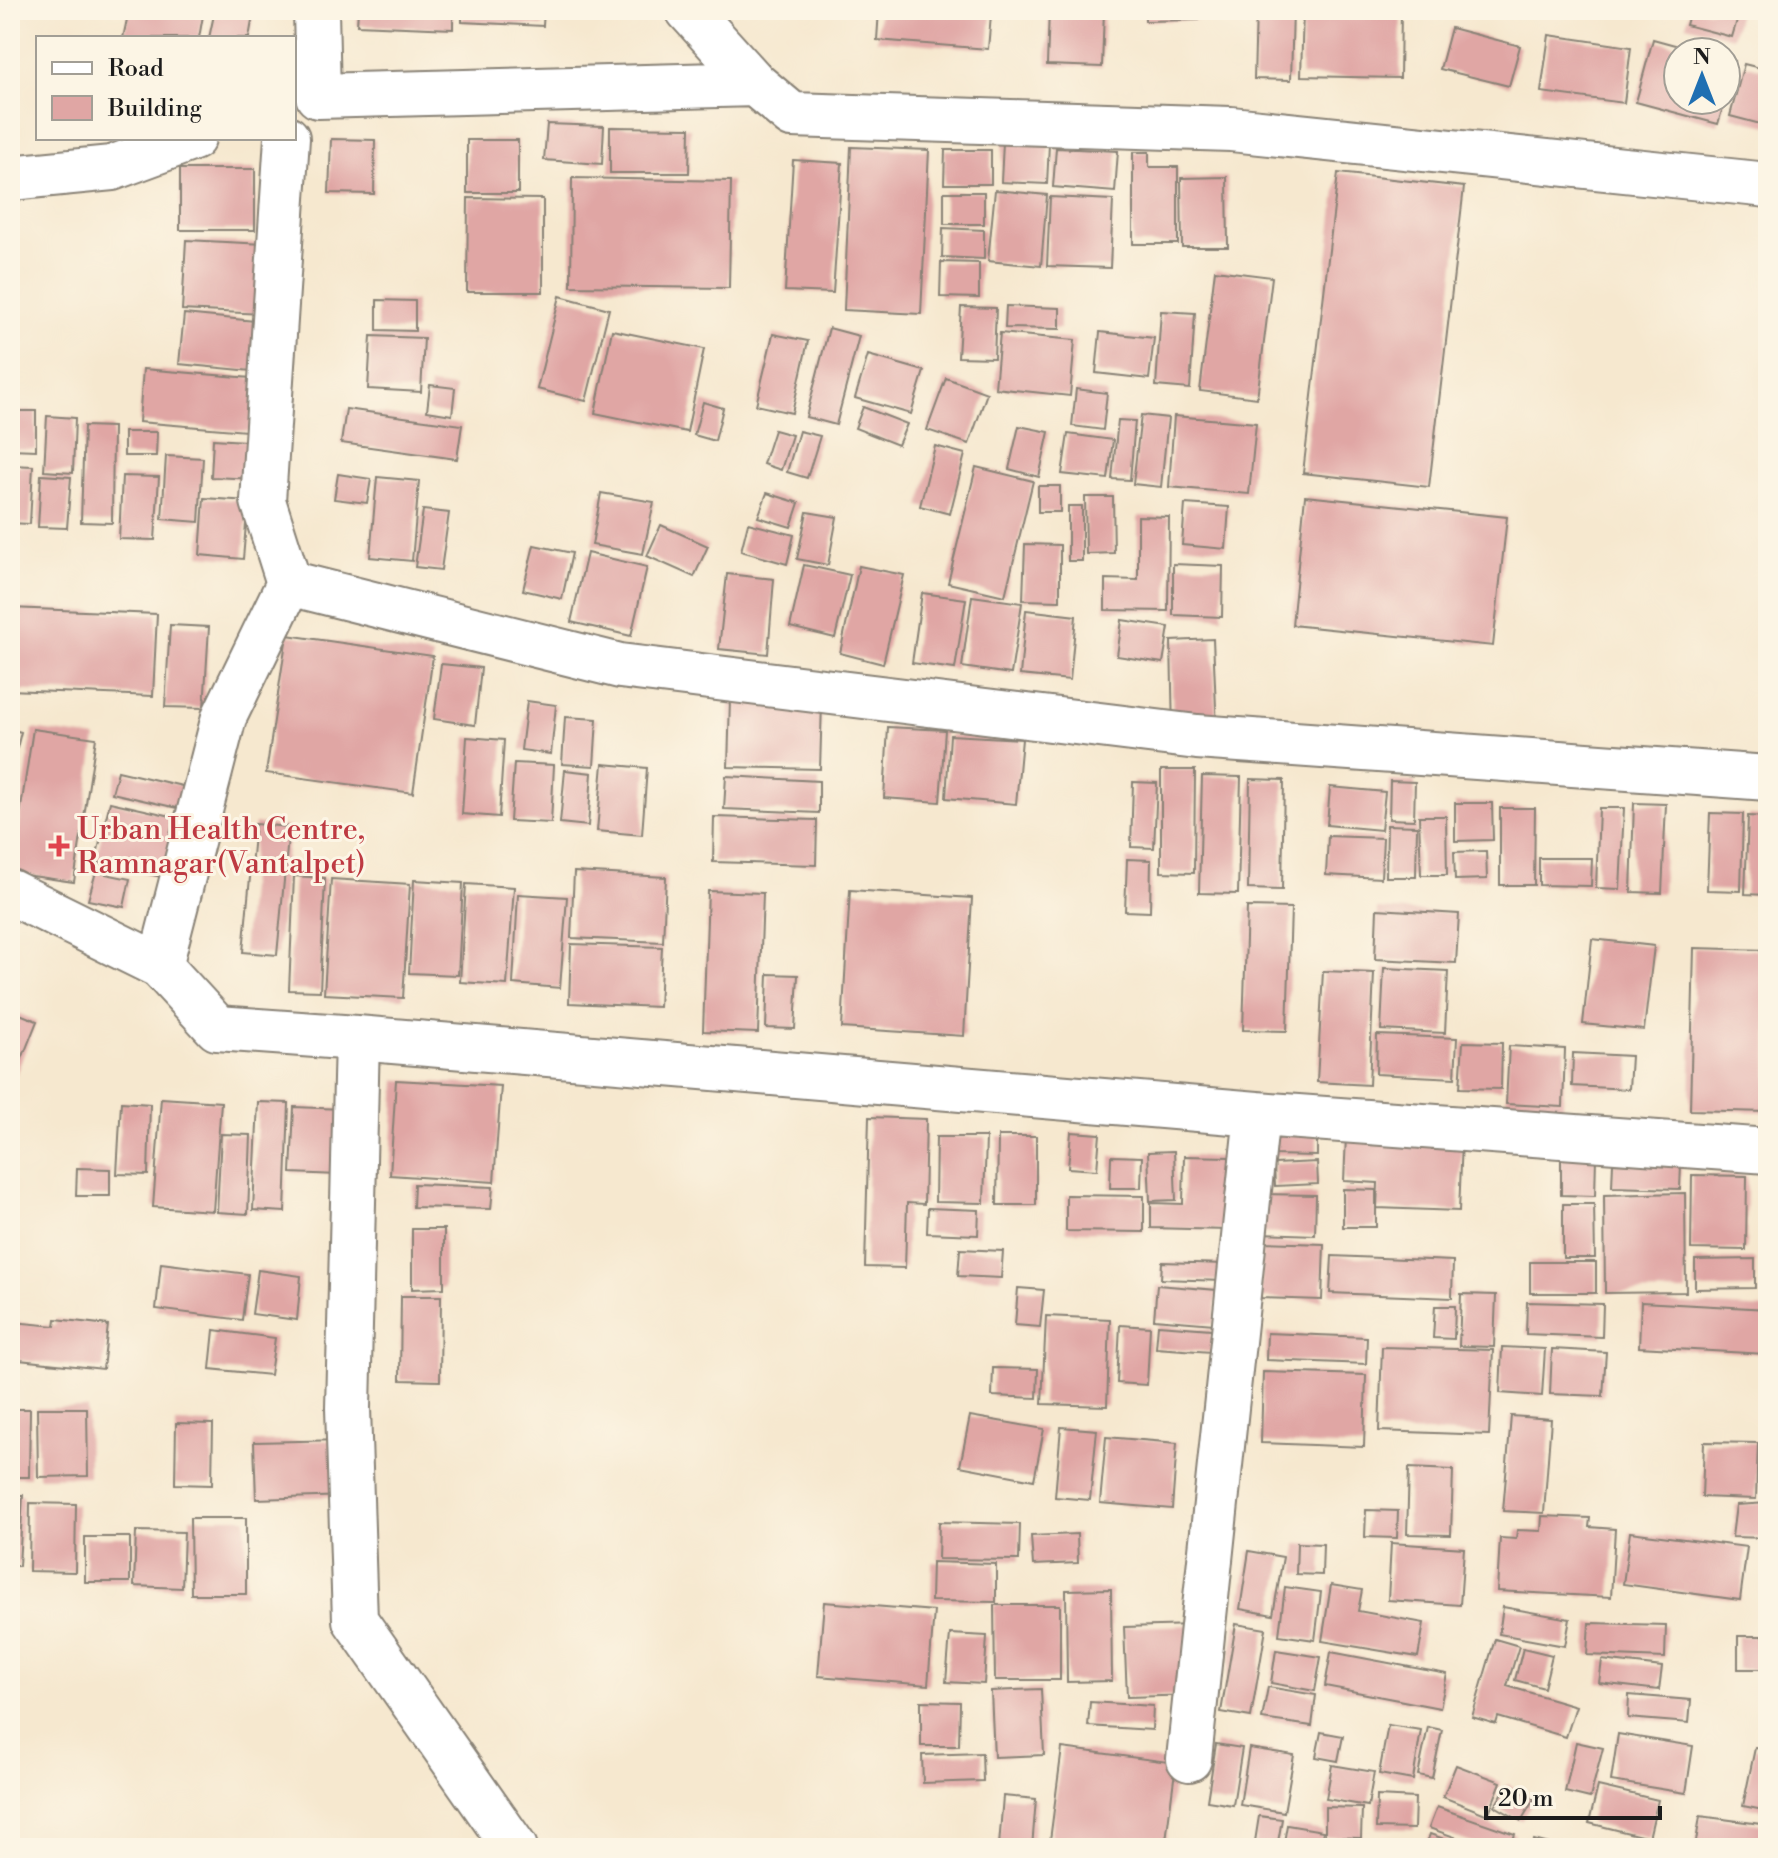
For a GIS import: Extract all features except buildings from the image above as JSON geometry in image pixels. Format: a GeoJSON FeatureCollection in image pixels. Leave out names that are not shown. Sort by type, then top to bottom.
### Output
{"type":"FeatureCollection","features":[{"type":"Feature","properties":{"kind":"street"},"geometry":{"type":"LineString","coordinates":[[316,10],[306,99],[755,84]]}},
{"type":"Feature","properties":{"kind":"street"},"geometry":{"type":"LineString","coordinates":[[688,10],[755,84],[792,115],[1231,129],[1768,185]]}},
{"type":"Feature","properties":{"kind":"street"},"geometry":{"type":"LineString","coordinates":[[10,178],[112,168],[188,140]]}},
{"type":"Feature","properties":{"kind":"street"},"geometry":{"type":"LineString","coordinates":[[160,966],[224,717],[289,583],[263,501],[287,140]]}},
{"type":"Feature","properties":{"kind":"street"},"geometry":{"type":"LineString","coordinates":[[289,583],[620,666],[1197,737],[1768,778]]}},
{"type":"Feature","properties":{"kind":"street"},"geometry":{"type":"LineString","coordinates":[[10,892],[160,966],[217,1028],[1257,1114],[1768,1151]]}},
{"type":"Feature","properties":{"kind":"street"},"geometry":{"type":"LineString","coordinates":[[357,1038],[348,1408],[355,1620],[515,1848]]}},
{"type":"Feature","properties":{"kind":"street"},"geometry":{"type":"LineString","coordinates":[[1189,1759],[1257,1114]]}},
{"type":"Feature","properties":{"kind":"place","name":"Urban Health Centre, Ramnagar(Vantalpet)"},"geometry":{"type":"Point","coordinates":[59,846]}}]}
